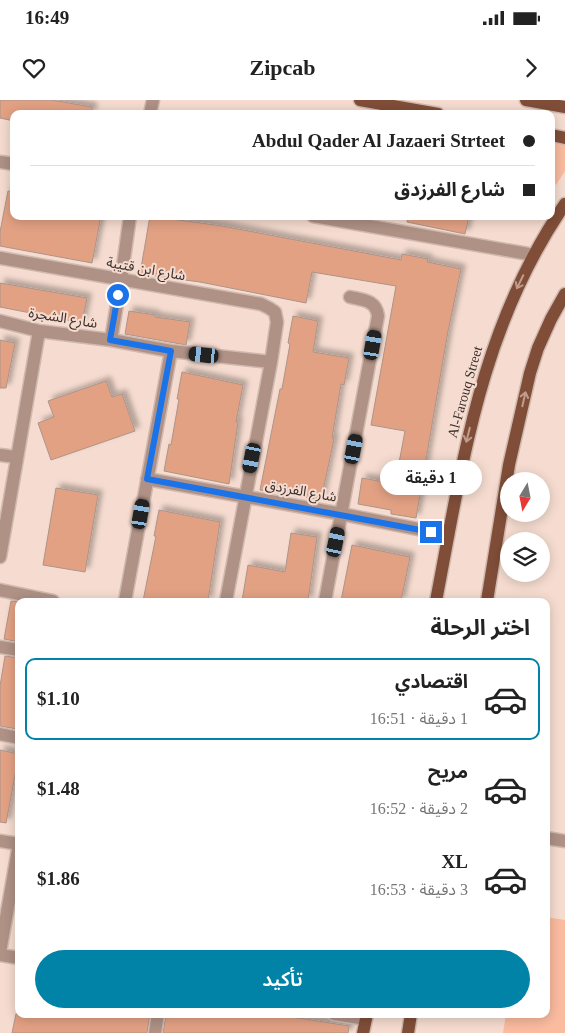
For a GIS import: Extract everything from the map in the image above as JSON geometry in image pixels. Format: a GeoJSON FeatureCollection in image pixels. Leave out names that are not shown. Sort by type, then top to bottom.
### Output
{"type":"FeatureCollection","features":[{"type":"Feature","properties":{"kind":"main road"},"geometry":{"type":"LineString","coordinates":[[360,100],[416,110]]}},
{"type":"Feature","properties":{"kind":"main road"},"geometry":{"type":"LineString","coordinates":[[526,100],[565,107]]}},
{"type":"Feature","properties":{"kind":"main road","name":"Al-Farouq Street"},"geometry":{"type":"LineString","coordinates":[[555,215],[565,204]]}},
{"type":"Feature","properties":{"kind":"main road","name":"Al-Farouq Street"},"geometry":{"type":"LineString","coordinates":[[437,598],[465,447],[478,394],[496,338],[520,281],[551,220]]}},
{"type":"Feature","properties":{"kind":"main road"},"geometry":{"type":"LineString","coordinates":[[487,598],[509,465],[530,373],[538,348],[565,294]]}},
{"type":"Feature","properties":{"kind":"main road"},"geometry":{"type":"LineString","coordinates":[[363,1033],[366,1018]]}},
{"type":"Feature","properties":{"kind":"main road"},"geometry":{"type":"LineString","coordinates":[[408,1033],[410,1018]]}},
{"type":"Feature","properties":{"kind":"street"},"geometry":{"type":"LineString","coordinates":[[110,340],[129,220]]}},
{"type":"Feature","properties":{"kind":"street"},"geometry":{"type":"LineString","coordinates":[[336,220],[534,255]]}},
{"type":"Feature","properties":{"kind":"street","name":"شارع ابن قتيبة"},"geometry":{"type":"LineString","coordinates":[[0,258],[260,304],[275,312],[276,322],[271,362]]}},
{"type":"Feature","properties":{"kind":"street"},"geometry":{"type":"LineString","coordinates":[[326,598],[378,316],[376,306],[372,303],[350,297]]}},
{"type":"Feature","properties":{"kind":"street","name":"شارع الشجرة"},"geometry":{"type":"LineString","coordinates":[[0,321],[39,332],[110,340],[171,351],[271,362]]}},
{"type":"Feature","properties":{"kind":"street"},"geometry":{"type":"LineString","coordinates":[[0,557],[39,332]]}},
{"type":"Feature","properties":{"kind":"street"},"geometry":{"type":"LineString","coordinates":[[126,598],[171,351]]}},
{"type":"Feature","properties":{"kind":"street"},"geometry":{"type":"LineString","coordinates":[[227,598],[271,362]]}},
{"type":"Feature","properties":{"kind":"street"},"geometry":{"type":"LineString","coordinates":[[0,455],[16,457]]}},
{"type":"Feature","properties":{"kind":"street","name":"شارع الفرزدق"},"geometry":{"type":"LineString","coordinates":[[147,479],[448,535]]}},
{"type":"Feature","properties":{"kind":"street"},"geometry":{"type":"LineString","coordinates":[[0,590],[39,598]]}},
{"type":"Feature","properties":{"kind":"street"},"geometry":{"type":"LineString","coordinates":[[0,647],[15,649]]}},
{"type":"Feature","properties":{"kind":"street"},"geometry":{"type":"LineString","coordinates":[[0,734],[15,737]]}},
{"type":"Feature","properties":{"kind":"street"},"geometry":{"type":"LineString","coordinates":[[550,839],[565,841]]}},
{"type":"Feature","properties":{"kind":"street"},"geometry":{"type":"LineString","coordinates":[[0,841],[15,843]]}},
{"type":"Feature","properties":{"kind":"street"},"geometry":{"type":"LineString","coordinates":[[15,867],[0,953],[15,957]]}},
{"type":"Feature","properties":{"kind":"street"},"geometry":{"type":"LineString","coordinates":[[155,1033],[157,1018]]}},
{"type":"Feature","properties":{"kind":"shaded area"},"geometry":{"type":"Polygon","coordinates":[[[555,143],[565,145],[565,171],[556,185],[555,143]]]}},
{"type":"Feature","properties":{"kind":"shaded area"},"geometry":{"type":"Polygon","coordinates":[[[550,918],[565,920],[565,1033],[503,1033],[505,1018],[550,1018],[550,918]]]}},
{"type":"Feature","properties":{"kind":"building"},"geometry":{"type":"Polygon","coordinates":[[[0,100],[51,100],[92,107],[92,110],[10,110],[10,120],[0,118],[0,100]]]}},
{"type":"Feature","properties":{"kind":"building"},"geometry":{"type":"Polygon","coordinates":[[[8,191],[10,191],[10,220],[100,220],[92,263],[0,246],[0,232],[8,191]]]}},
{"type":"Feature","properties":{"kind":"building"},"geometry":{"type":"Polygon","coordinates":[[[149,220],[179,220],[222,226],[401,260],[402,254],[428,259],[427,262],[461,269],[448,331],[416,518],[391,514],[391,510],[358,504],[362,478],[395,484],[405,431],[371,425],[396,286],[312,272],[306,303],[200,282],[140,274],[149,220]]]}},
{"type":"Feature","properties":{"kind":"building"},"geometry":{"type":"Polygon","coordinates":[[[407,220],[468,220],[465,234],[407,222],[407,220]]]}},
{"type":"Feature","properties":{"kind":"building"},"geometry":{"type":"Polygon","coordinates":[[[0,283],[87,298],[82,323],[0,307],[0,283]]]}},
{"type":"Feature","properties":{"kind":"building"},"geometry":{"type":"Polygon","coordinates":[[[129,311],[190,322],[186,345],[125,334],[129,311]]]}},
{"type":"Feature","properties":{"kind":"building"},"geometry":{"type":"Polygon","coordinates":[[[293,316],[318,321],[313,352],[349,358],[344,385],[341,384],[332,438],[334,439],[321,500],[260,490],[280,389],[282,389],[293,316]]]}},
{"type":"Feature","properties":{"kind":"building"},"geometry":{"type":"Polygon","coordinates":[[[0,340],[15,343],[6,388],[0,388],[0,340]]]}},
{"type":"Feature","properties":{"kind":"building"},"geometry":{"type":"Polygon","coordinates":[[[182,372],[243,385],[236,422],[238,422],[229,484],[164,471],[169,444],[171,445],[182,372]]]}},
{"type":"Feature","properties":{"kind":"building"},"geometry":{"type":"Polygon","coordinates":[[[106,381],[112,397],[122,394],[135,431],[51,460],[38,423],[54,417],[48,401],[106,381]]]}},
{"type":"Feature","properties":{"kind":"building"},"geometry":{"type":"Polygon","coordinates":[[[56,488],[98,495],[85,572],[43,565],[56,488]]]}},
{"type":"Feature","properties":{"kind":"building"},"geometry":{"type":"Polygon","coordinates":[[[159,510],[220,522],[208,598],[144,598],[156,536],[154,536],[159,510]]]}},
{"type":"Feature","properties":{"kind":"building"},"geometry":{"type":"Polygon","coordinates":[[[291,533],[317,537],[308,598],[242,598],[248,565],[285,572],[291,533]]]}},
{"type":"Feature","properties":{"kind":"building"},"geometry":{"type":"Polygon","coordinates":[[[352,545],[410,557],[402,598],[342,598],[352,545]]]}},
{"type":"Feature","properties":{"kind":"building"},"geometry":{"type":"Polygon","coordinates":[[[11,601],[15,602],[15,641],[4,639],[11,601]]]}},
{"type":"Feature","properties":{"kind":"building"},"geometry":{"type":"Polygon","coordinates":[[[5,656],[15,657],[15,729],[0,726],[0,686],[5,656]]]}},
{"type":"Feature","properties":{"kind":"building"},"geometry":{"type":"Polygon","coordinates":[[[0,750],[15,753],[15,775],[6,823],[0,822],[0,750]]]}},
{"type":"Feature","properties":{"kind":"building"},"geometry":{"type":"Polygon","coordinates":[[[15,1018],[149,1018],[147,1033],[12,1033],[15,1018]]]}},
{"type":"Feature","properties":{"kind":"building"},"geometry":{"type":"Polygon","coordinates":[[[165,1018],[298,1018],[349,1026],[348,1033],[163,1033],[165,1018]]]}},
{"type":"Feature","properties":{"kind":"route"},"geometry":{"type":"LineString","coordinates":[[118,295],[110,340],[171,351],[147,479],[431,532]]}}]}
